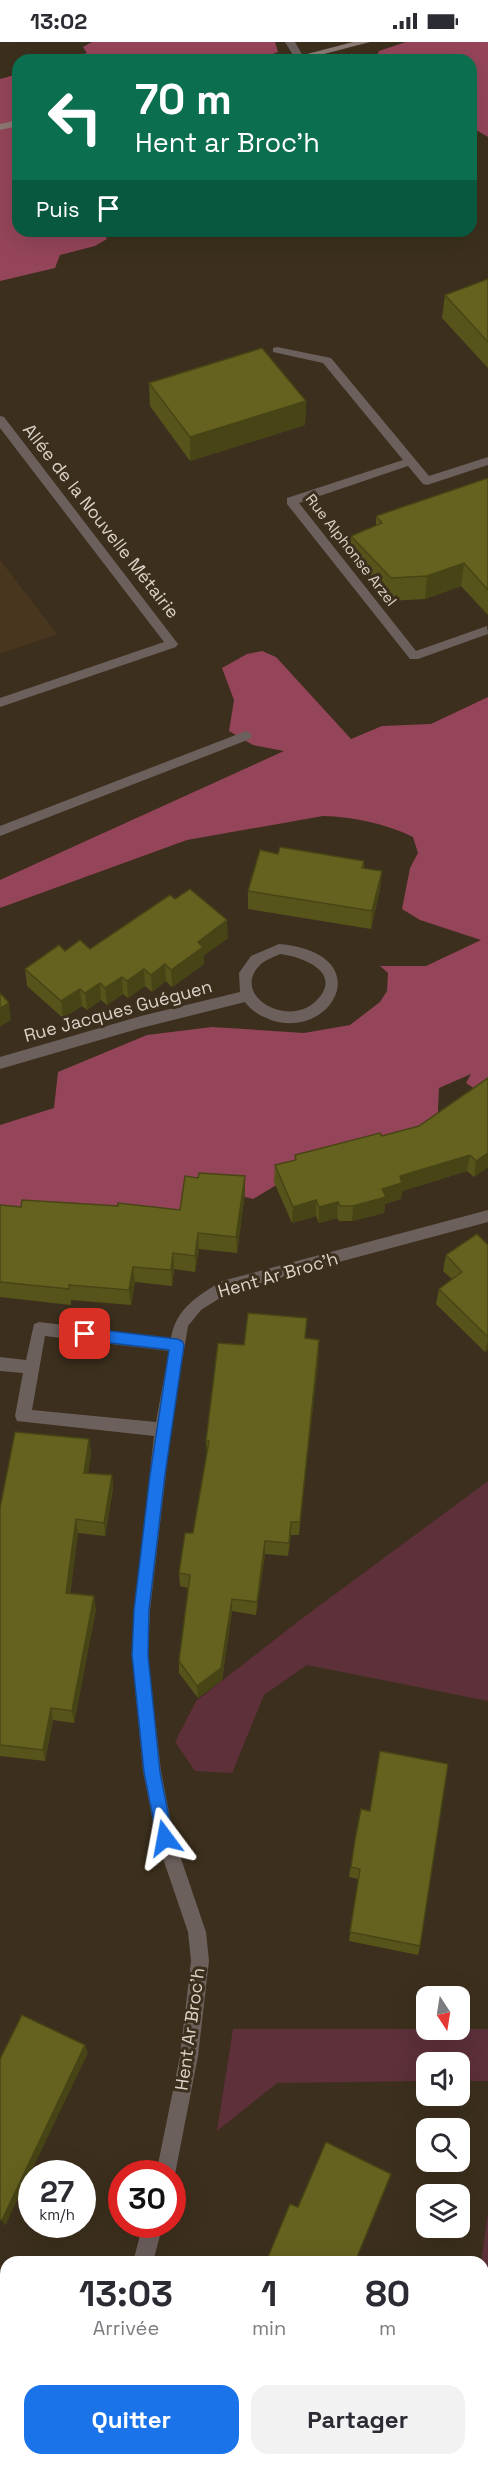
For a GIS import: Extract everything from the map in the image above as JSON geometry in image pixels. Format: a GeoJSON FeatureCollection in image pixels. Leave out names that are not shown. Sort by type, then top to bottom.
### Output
{"type":"FeatureCollection","features":[{"type":"Feature","properties":{"kind":"street"},"geometry":{"type":"LineString","coordinates":[[315,54],[365,42]]}},
{"type":"Feature","properties":{"kind":"street"},"geometry":{"type":"LineString","coordinates":[[277,351],[327,360],[427,481],[488,461]]}},
{"type":"Feature","properties":{"kind":"street","name":"Allée de la Nouvelle Métairie"},"geometry":{"type":"LineString","coordinates":[[0,420],[172,644],[0,703]]}},
{"type":"Feature","properties":{"kind":"street","name":"Rue Alphonse Arzel"},"geometry":{"type":"LineString","coordinates":[[411,461],[291,501],[414,656],[487,630]]}},
{"type":"Feature","properties":{"kind":"street"},"geometry":{"type":"LineString","coordinates":[[0,831],[246,736]]}},
{"type":"Feature","properties":{"kind":"street"},"geometry":{"type":"LineString","coordinates":[[279,949],[294,949],[320,960],[328,970],[332,982],[330,992],[324,1002],[315,1011],[303,1016],[275,1017],[262,1012],[246,996],[243,983],[246,971],[265,953],[279,949]]}},
{"type":"Feature","properties":{"kind":"street","name":"Rue Jacques Guéguen"},"geometry":{"type":"LineString","coordinates":[[0,1063],[141,1022],[246,996]]}},
{"type":"Feature","properties":{"kind":"street","name":"Hent Ar Broc'h"},"geometry":{"type":"LineString","coordinates":[[168,2160],[190,2047],[200,1961],[196,1932],[175,1870],[157,1801],[150,1762],[140,1655],[142,1610],[163,1430],[181,1324],[188,1313],[210,1295],[227,1286],[488,1215]]}},
{"type":"Feature","properties":{"kind":"street"},"geometry":{"type":"LineString","coordinates":[[163,1430],[23,1416],[39,1329],[177,1345]]}},
{"type":"Feature","properties":{"kind":"street"},"geometry":{"type":"LineString","coordinates":[[0,1364],[32,1367]]}},
{"type":"Feature","properties":{"kind":"street"},"geometry":{"type":"LineString","coordinates":[[145,2256],[149,2238]]}},
{"type":"Feature","properties":{"kind":"shaded area"},"geometry":{"type":"Polygon","coordinates":[[[92,42],[275,42],[278,52],[272,54],[84,54],[87,53],[83,47],[92,42]]]}},
{"type":"Feature","properties":{"kind":"shaded area"},"geometry":{"type":"Polygon","coordinates":[[[406,42],[488,42],[488,137],[477,131],[477,54],[378,54],[379,51],[406,42]]]}},
{"type":"Feature","properties":{"kind":"shaded area"},"geometry":{"type":"Polygon","coordinates":[[[12,76],[12,237],[106,237],[107,239],[95,246],[60,255],[55,268],[0,281],[0,79],[12,76]]]}},
{"type":"Feature","properties":{"kind":"shaded area"},"geometry":{"type":"Polygon","coordinates":[[[0,560],[57,634],[0,654],[0,560]]]}},
{"type":"Feature","properties":{"kind":"shaded area"},"geometry":{"type":"Polygon","coordinates":[[[262,651],[276,657],[351,739],[382,726],[431,724],[488,697],[488,1094],[484,1095],[466,1083],[471,1074],[439,1088],[437,1132],[311,1164],[253,1199],[192,1182],[174,1227],[0,1220],[0,1125],[54,1108],[58,1072],[147,1035],[212,1027],[304,1033],[350,1025],[380,1002],[387,991],[388,973],[380,966],[426,966],[481,940],[420,920],[402,909],[410,868],[418,853],[413,837],[380,824],[323,816],[187,840],[0,908],[0,880],[284,751],[253,745],[229,731],[234,700],[222,668],[247,654],[262,651]]]}},
{"type":"Feature","properties":{"kind":"shaded area"},"geometry":{"type":"Polygon","coordinates":[[[488,1481],[488,1701],[307,1665],[264,1695],[232,1773],[195,1771],[175,1742],[196,1701],[300,1620],[488,1481]]]}},
{"type":"Feature","properties":{"kind":"shaded area"},"geometry":{"type":"Polygon","coordinates":[[[233,2029],[416,2029],[416,2040],[470,2040],[470,2029],[488,2029],[488,2081],[470,2081],[470,2052],[416,2052],[416,2081],[277,2083],[217,2131],[233,2029]]]}},
{"type":"Feature","properties":{"kind":"shaded area"},"geometry":{"type":"Polygon","coordinates":[[[488,2213],[488,2256],[482,2256],[488,2213]]]}},
{"type":"Feature","properties":{"kind":"building"},"geometry":{"type":"Polygon","coordinates":[[[488,279],[488,342],[445,295],[488,279]]]}},
{"type":"Feature","properties":{"kind":"building"},"geometry":{"type":"Polygon","coordinates":[[[262,348],[306,401],[190,437],[149,383],[262,348]]]}},
{"type":"Feature","properties":{"kind":"building"},"geometry":{"type":"Polygon","coordinates":[[[488,478],[488,590],[464,563],[427,576],[391,578],[351,536],[382,523],[376,516],[488,478]]]}},
{"type":"Feature","properties":{"kind":"building"},"geometry":{"type":"Polygon","coordinates":[[[280,847],[364,861],[362,868],[382,871],[372,911],[248,891],[260,850],[278,854],[280,847]]]}},
{"type":"Feature","properties":{"kind":"building"},"geometry":{"type":"Polygon","coordinates":[[[190,889],[227,920],[198,942],[203,947],[171,970],[165,964],[151,975],[144,969],[127,981],[122,977],[105,988],[100,983],[85,993],[80,989],[61,1001],[25,969],[59,945],[65,951],[80,940],[90,949],[170,895],[175,899],[190,889]]]}},
{"type":"Feature","properties":{"kind":"building"},"geometry":{"type":"Polygon","coordinates":[[[0,993],[9,1003],[0,1008],[0,993]]]}},
{"type":"Feature","properties":{"kind":"building"},"geometry":{"type":"Polygon","coordinates":[[[488,1078],[488,1153],[476,1161],[470,1155],[400,1176],[402,1183],[382,1189],[386,1197],[353,1206],[340,1206],[338,1202],[319,1207],[316,1200],[293,1207],[275,1165],[296,1160],[295,1155],[380,1133],[382,1136],[419,1126],[488,1078]]]}},
{"type":"Feature","properties":{"kind":"building"},"geometry":{"type":"Polygon","coordinates":[[[199,1173],[245,1176],[236,1237],[198,1233],[195,1256],[173,1253],[171,1270],[133,1267],[129,1290],[69,1285],[69,1289],[0,1282],[0,1205],[21,1207],[22,1200],[118,1206],[118,1203],[180,1210],[185,1176],[198,1178],[199,1173]]]}},
{"type":"Feature","properties":{"kind":"building"},"geometry":{"type":"Polygon","coordinates":[[[477,1234],[488,1245],[488,1337],[439,1289],[462,1272],[446,1255],[477,1234]]]}},
{"type":"Feature","properties":{"kind":"building"},"geometry":{"type":"Polygon","coordinates":[[[248,1313],[307,1318],[305,1338],[319,1340],[300,1522],[291,1522],[289,1543],[265,1541],[257,1602],[232,1599],[221,1668],[197,1686],[179,1661],[190,1575],[179,1573],[185,1533],[193,1533],[209,1441],[206,1441],[218,1343],[244,1345],[248,1313]]]}},
{"type":"Feature","properties":{"kind":"building"},"geometry":{"type":"Polygon","coordinates":[[[15,1432],[89,1439],[84,1473],[112,1475],[104,1523],[76,1519],[66,1593],[94,1596],[72,1711],[51,1708],[43,1750],[0,1745],[0,1508],[15,1432]]]}},
{"type":"Feature","properties":{"kind":"building"},"geometry":{"type":"Polygon","coordinates":[[[380,1751],[448,1764],[420,1946],[350,1932],[360,1869],[351,1867],[355,1840],[361,1809],[370,1811],[380,1751]]]}},
{"type":"Feature","properties":{"kind":"building"},"geometry":{"type":"Polygon","coordinates":[[[22,2015],[85,2045],[30,2160],[18,2160],[18,2186],[2,2220],[0,2220],[0,2059],[22,2015]]]}},
{"type":"Feature","properties":{"kind":"building"},"geometry":{"type":"Polygon","coordinates":[[[326,2142],[391,2174],[357,2256],[268,2256],[290,2204],[298,2207],[326,2142]]]}},
{"type":"Feature","properties":{"kind":"route"},"geometry":{"type":"LineString","coordinates":[[85,1334],[177,1345],[163,1430],[142,1610],[140,1655],[152,1772],[165,1838]]}}]}
